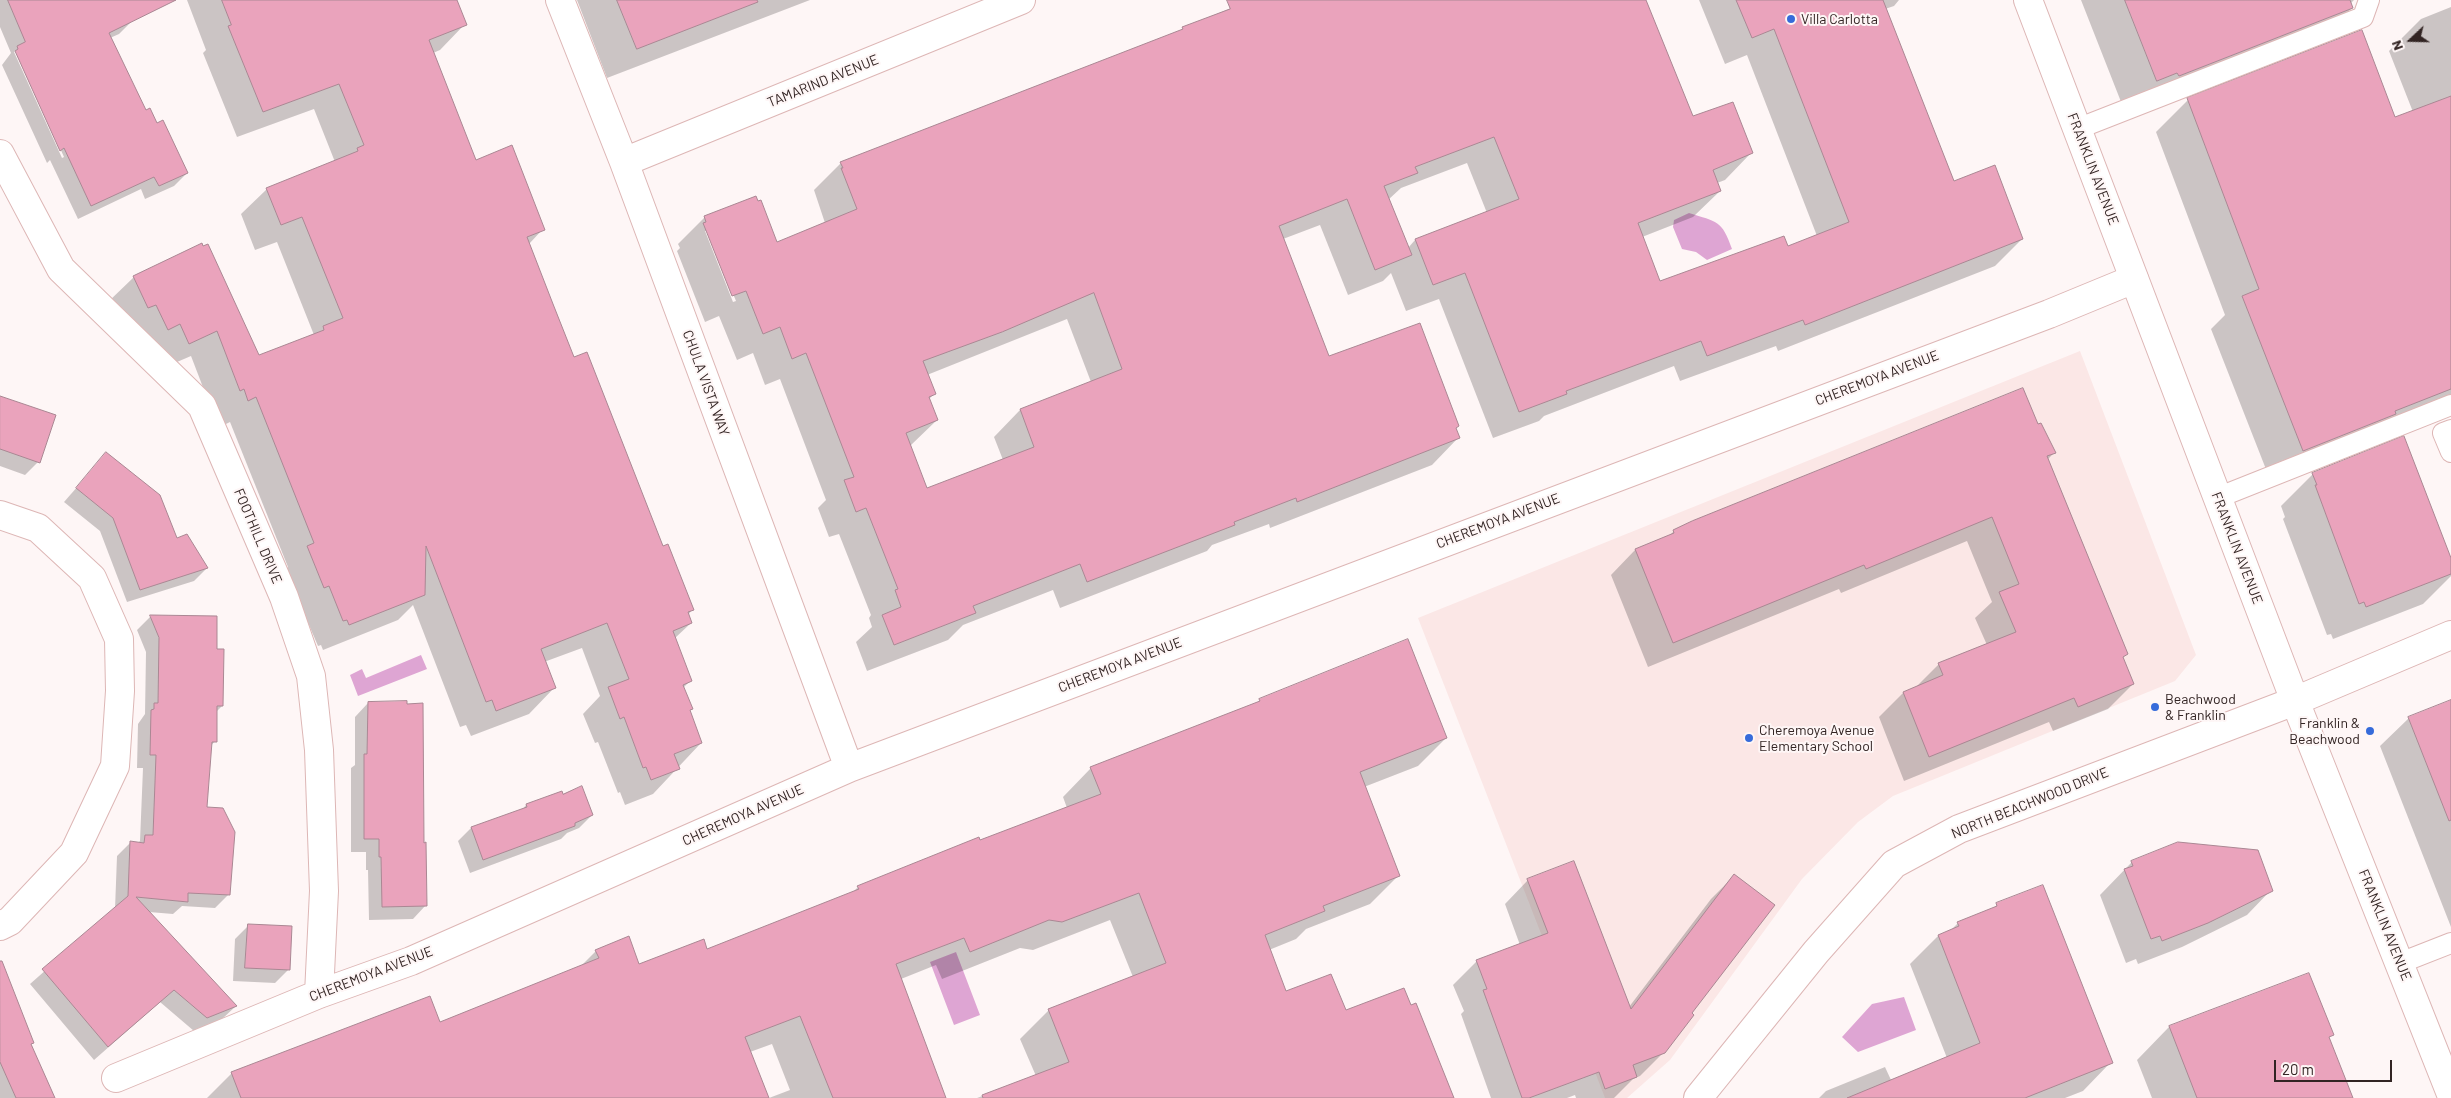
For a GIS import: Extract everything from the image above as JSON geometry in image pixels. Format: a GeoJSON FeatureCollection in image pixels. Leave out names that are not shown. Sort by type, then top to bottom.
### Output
{"type":"FeatureCollection","features":[{"type":"Feature","properties":{"kind":"street","name":"CHULA VISTA WAY"},"geometry":{"type":"LineString","coordinates":[[560,0],[624,162],[849,768]]}},
{"type":"Feature","properties":{"kind":"street","name":"TAMARIND AVENUE"},"geometry":{"type":"LineString","coordinates":[[624,162],[1022,0]]}},
{"type":"Feature","properties":{"kind":"street","name":"FRANKLIN AVENUE"},"geometry":{"type":"LineString","coordinates":[[2028,0],[2296,701],[2451,1094]]}},
{"type":"Feature","properties":{"kind":"street","name":"FOOTHILL DRIVE"},"geometry":{"type":"LineString","coordinates":[[0,154],[61,269],[202,406],[284,597],[311,676],[319,750],[324,890],[319,994]]}},
{"type":"Feature","properties":{"kind":"street","name":"CHEREMOYA AVENUE"},"geometry":{"type":"LineString","coordinates":[[116,1078],[319,994],[411,961],[849,768],[2048,314],[2134,279]]}},
{"type":"Feature","properties":{"kind":"street"},"geometry":{"type":"LineString","coordinates":[[0,515],[38,528],[92,578],[119,638],[120,691],[116,766],[74,853],[10,921],[0,926]]}},
{"type":"Feature","properties":{"kind":"street","name":"NORTH BEACHWOOD DRIVE"},"geometry":{"type":"LineString","coordinates":[[1698,1098],[1816,952],[1894,864],[1959,829],[2296,701],[2451,635]]}},
{"type":"Feature","properties":{"kind":"lane"},"geometry":{"type":"LineString","coordinates":[[2077,129],[2363,17],[2369,0]]}},
{"type":"Feature","properties":{"kind":"lane"},"geometry":{"type":"LineString","coordinates":[[2218,498],[2451,405]]}},
{"type":"Feature","properties":{"kind":"lane"},"geometry":{"type":"LineString","coordinates":[[2451,430],[2443,433],[2451,452]]}},
{"type":"Feature","properties":{"kind":"lane"},"geometry":{"type":"LineString","coordinates":[[2400,963],[2451,943]]}},
{"type":"Feature","properties":{"kind":"shaded area"},"geometry":{"type":"Polygon","coordinates":[[[1689,213],[1717,223],[1725,232],[1732,249],[1707,260],[1696,252],[1682,249],[1673,227],[1674,220],[1689,213]]]}},
{"type":"Feature","properties":{"kind":"shaded area","name":"Cheremoya Avenue Elementary School"},"geometry":{"type":"Polygon","coordinates":[[[2080,351],[2196,655],[2175,681],[1893,796],[1858,822],[1802,879],[1670,1060],[1627,1098],[1605,1098],[1418,618],[2080,351]]]}},
{"type":"Feature","properties":{"kind":"shaded area"},"geometry":{"type":"Polygon","coordinates":[[[421,655],[427,669],[358,696],[350,675],[362,669],[366,678],[421,655]]]}},
{"type":"Feature","properties":{"kind":"shaded area"},"geometry":{"type":"Polygon","coordinates":[[[956,952],[980,1015],[954,1025],[930,962],[956,952]]]}},
{"type":"Feature","properties":{"kind":"shaded area"},"geometry":{"type":"Polygon","coordinates":[[[1904,997],[1916,1030],[1858,1052],[1842,1037],[1872,1004],[1904,997]]]}},
{"type":"Feature","properties":{"kind":"building"},"geometry":{"type":"Polygon","coordinates":[[[8,0],[176,0],[109,33],[146,110],[150,108],[157,123],[163,120],[188,173],[159,186],[154,177],[91,206],[64,148],[60,151],[15,51],[18,49],[17,46],[25,42],[8,0]]]}},
{"type":"Feature","properties":{"kind":"building"},"geometry":{"type":"Polygon","coordinates":[[[222,0],[457,0],[467,25],[429,40],[476,160],[512,145],[545,230],[527,237],[553,304],[574,357],[587,352],[663,546],[668,544],[694,610],[688,612],[692,623],[673,631],[692,681],[683,685],[693,709],[690,710],[702,743],[674,754],[680,769],[651,780],[646,767],[643,768],[624,717],[620,719],[608,687],[629,679],[607,623],[541,649],[556,688],[496,711],[492,700],[486,702],[426,546],[425,595],[349,625],[347,620],[343,621],[329,586],[324,588],[307,546],[314,543],[256,397],[248,401],[244,389],[240,391],[217,331],[189,344],[180,324],[168,330],[156,305],[148,308],[133,276],[202,243],[203,246],[208,244],[259,355],[324,330],[323,326],[343,318],[302,217],[281,225],[266,188],[358,151],[357,148],[364,145],[339,84],[263,112],[228,26],[231,25],[222,0]]]}},
{"type":"Feature","properties":{"kind":"building"},"geometry":{"type":"Polygon","coordinates":[[[617,0],[757,0],[758,2],[637,49],[617,0]]]}},
{"type":"Feature","properties":{"kind":"building"},"geometry":{"type":"Polygon","coordinates":[[[1227,0],[1646,0],[1693,116],[1733,102],[1753,153],[1713,170],[1721,191],[1638,223],[1660,281],[1784,236],[1788,246],[1849,222],[1774,29],[1752,38],[1736,0],[1883,0],[1954,181],[1995,165],[2023,239],[1805,325],[1803,320],[1707,356],[1701,341],[1566,391],[1567,394],[1519,412],[1465,273],[1433,285],[1415,239],[1519,199],[1494,137],[1415,167],[1418,173],[1384,186],[1412,255],[1375,270],[1347,199],[1279,226],[1329,356],[1420,323],[1459,426],[1456,428],[1460,438],[1297,502],[1296,498],[1234,522],[1235,525],[1087,582],[1080,564],[973,606],[976,613],[894,645],[882,615],[901,607],[895,590],[898,589],[866,508],[856,512],[844,480],[854,477],[806,353],[792,359],[780,327],[763,334],[746,291],[732,296],[703,223],[706,222],[704,216],[756,196],[758,201],[761,200],[777,242],[857,209],[840,162],[1230,9],[1227,0]],[[1094,293],[1002,332],[923,361],[936,394],[929,397],[938,420],[906,433],[927,488],[1034,447],[1020,409],[1122,369],[1094,293]]]}},
{"type":"Feature","properties":{"kind":"building"},"geometry":{"type":"Polygon","coordinates":[[[2125,0],[2350,0],[2353,8],[2179,76],[2177,73],[2157,81],[2125,0]]]}},
{"type":"Feature","properties":{"kind":"building"},"geometry":{"type":"Polygon","coordinates":[[[2362,30],[2395,117],[2451,96],[2451,389],[2395,411],[2396,414],[2303,451],[2242,296],[2259,289],[2187,98],[2362,30]]]}},
{"type":"Feature","properties":{"kind":"building"},"geometry":{"type":"Polygon","coordinates":[[[2023,388],[2038,424],[2041,423],[2056,453],[2047,456],[2128,654],[2123,657],[2134,684],[2078,707],[2074,698],[1929,757],[1903,692],[1943,675],[1938,663],[2016,632],[1999,592],[2019,584],[1992,517],[1866,569],[1864,565],[1673,643],[1635,549],[1674,533],[1673,530],[1692,521],[2023,388]]]}},
{"type":"Feature","properties":{"kind":"building"},"geometry":{"type":"Polygon","coordinates":[[[0,396],[56,415],[40,463],[0,449],[0,396]]]}},
{"type":"Feature","properties":{"kind":"building"},"geometry":{"type":"Polygon","coordinates":[[[2404,436],[2451,558],[2451,574],[2366,607],[2364,602],[2359,604],[2312,473],[2404,436]]]}},
{"type":"Feature","properties":{"kind":"building"},"geometry":{"type":"Polygon","coordinates":[[[106,452],[160,495],[177,538],[187,534],[208,568],[140,590],[113,518],[76,488],[106,452]]]}},
{"type":"Feature","properties":{"kind":"building"},"geometry":{"type":"Polygon","coordinates":[[[150,615],[217,616],[217,649],[224,649],[223,706],[217,706],[217,742],[212,742],[207,807],[223,808],[235,832],[230,895],[188,893],[188,902],[136,897],[237,1006],[207,1018],[174,990],[108,1047],[42,969],[128,896],[130,841],[144,843],[145,835],[153,835],[156,755],[150,755],[151,710],[154,709],[154,703],[158,703],[159,638],[150,615]]]}},
{"type":"Feature","properties":{"kind":"building"},"geometry":{"type":"Polygon","coordinates":[[[1408,639],[1447,738],[1360,772],[1400,876],[1323,906],[1325,911],[1265,935],[1286,991],[1331,974],[1346,1010],[1404,988],[1411,1005],[1416,1003],[1454,1098],[983,1098],[982,1095],[1069,1062],[1048,1009],[1166,963],[1139,893],[1062,922],[1049,920],[970,952],[964,938],[896,964],[946,1098],[833,1098],[800,1016],[745,1037],[769,1098],[241,1098],[231,1072],[430,996],[440,1022],[599,958],[595,950],[629,936],[639,964],[704,939],[707,949],[859,889],[857,886],[979,837],[980,840],[1101,794],[1090,767],[1260,701],[1259,699],[1408,639]]]}},
{"type":"Feature","properties":{"kind":"building"},"geometry":{"type":"Polygon","coordinates":[[[2451,700],[2451,820],[2449,821],[2408,717],[2451,700]]]}},
{"type":"Feature","properties":{"kind":"building"},"geometry":{"type":"Polygon","coordinates":[[[407,701],[407,704],[423,703],[424,843],[426,842],[427,906],[382,907],[379,839],[364,839],[364,754],[367,754],[368,702],[407,701]]]}},
{"type":"Feature","properties":{"kind":"building"},"geometry":{"type":"Polygon","coordinates":[[[582,786],[593,815],[575,823],[575,826],[483,860],[471,827],[527,807],[526,804],[562,791],[563,794],[582,786]]]}},
{"type":"Feature","properties":{"kind":"building"},"geometry":{"type":"Polygon","coordinates":[[[2178,842],[2258,850],[2273,891],[2208,923],[2162,941],[2160,936],[2151,939],[2124,869],[2133,866],[2131,861],[2178,842]]]}},
{"type":"Feature","properties":{"kind":"building"},"geometry":{"type":"Polygon","coordinates":[[[1574,861],[1631,1009],[1734,874],[1775,905],[1692,1013],[1694,1015],[1665,1053],[1633,1065],[1637,1077],[1605,1089],[1599,1072],[1529,1098],[1522,1098],[1483,990],[1487,989],[1476,960],[1548,933],[1527,879],[1574,861]]]}},
{"type":"Feature","properties":{"kind":"building"},"geometry":{"type":"Polygon","coordinates":[[[2043,885],[2113,1063],[2025,1098],[1847,1098],[1980,1043],[1938,935],[1959,926],[1957,922],[1997,906],[1996,903],[2043,885]]]}},
{"type":"Feature","properties":{"kind":"building"},"geometry":{"type":"Polygon","coordinates":[[[248,924],[292,926],[290,970],[245,968],[248,924]]]}},
{"type":"Feature","properties":{"kind":"building"},"geometry":{"type":"Polygon","coordinates":[[[0,961],[2,961],[34,1043],[31,1044],[55,1098],[16,1098],[0,1062],[0,961]]]}},
{"type":"Feature","properties":{"kind":"building"},"geometry":{"type":"Polygon","coordinates":[[[2309,973],[2334,1035],[2329,1037],[2353,1098],[2197,1098],[2169,1026],[2309,973]]]}},
{"type":"Feature","properties":{"kind":"place","name":"Villa Carlotta"},"geometry":{"type":"Point","coordinates":[1791,19]}},
{"type":"Feature","properties":{"kind":"place","name":"Beachwood & Franklin"},"geometry":{"type":"Point","coordinates":[2155,707]}},
{"type":"Feature","properties":{"kind":"place","name":"Franklin & Beachwood"},"geometry":{"type":"Point","coordinates":[2370,731]}},
{"type":"Feature","properties":{"kind":"place","name":"Cheremoya Avenue Elementary School"},"geometry":{"type":"Point","coordinates":[1749,738]}}]}
